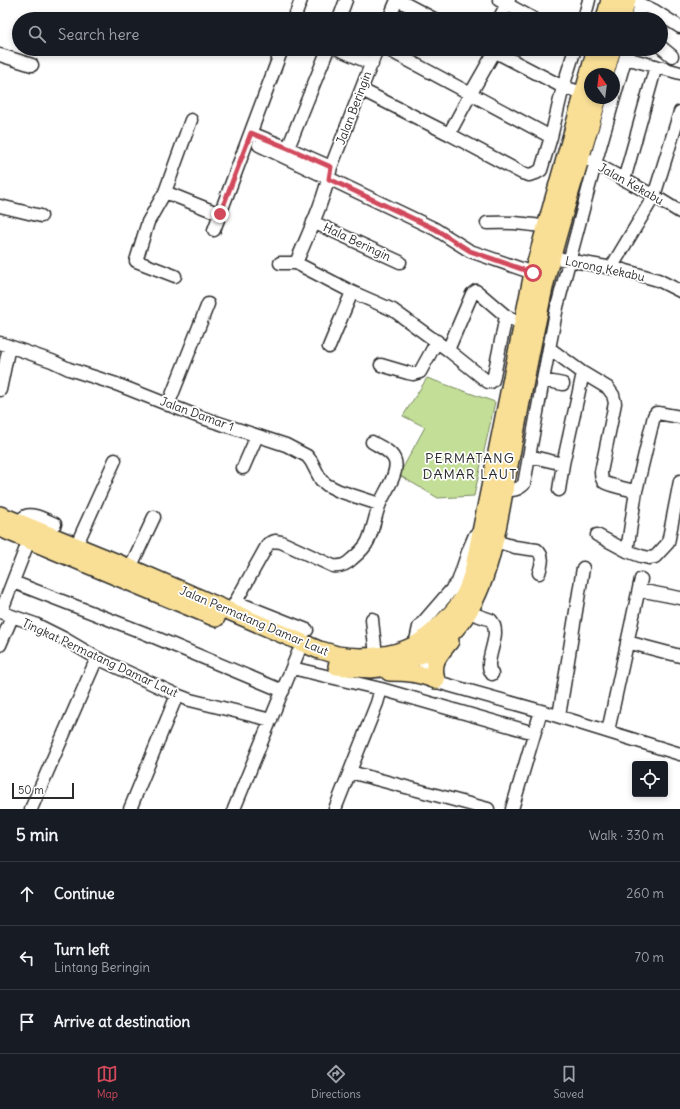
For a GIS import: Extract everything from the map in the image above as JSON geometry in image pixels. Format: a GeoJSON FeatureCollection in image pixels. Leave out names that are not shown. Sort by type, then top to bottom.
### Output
{"type":"FeatureCollection","features":[{"type":"Feature","properties":{"kind":"highway"},"geometry":{"type":"LineString","coordinates":[[607,12],[610,0]]}},
{"type":"Feature","properties":{"kind":"highway"},"geometry":{"type":"LineString","coordinates":[[626,12],[633,1]]}},
{"type":"Feature","properties":{"kind":"highway"},"geometry":{"type":"LineString","coordinates":[[608,68],[614,56]]}},
{"type":"Feature","properties":{"kind":"highway","name":"Jalan Permatang Damar Laut"},"geometry":{"type":"LineString","coordinates":[[607,68],[614,56]]}},
{"type":"Feature","properties":{"kind":"highway","name":"Jalan Permatang Damar Laut"},"geometry":{"type":"LineString","coordinates":[[0,516],[233,607],[320,650],[374,662],[400,665],[417,650],[445,621],[457,606],[466,591],[473,572],[533,273],[546,227],[587,104]]}},
{"type":"Feature","properties":{"kind":"highway","name":"Jalan Permatang Damar Laut"},"geometry":{"type":"LineString","coordinates":[[417,650],[436,645],[455,631],[478,595],[495,541],[536,327],[552,257],[588,160],[590,104]]}},
{"type":"Feature","properties":{"kind":"highway"},"geometry":{"type":"LineString","coordinates":[[589,130],[598,118],[602,104]]}},
{"type":"Feature","properties":{"kind":"highway","name":"Jalan Permatang Damar Laut"},"geometry":{"type":"LineString","coordinates":[[0,528],[295,661],[316,661],[335,666],[374,662]]}},
{"type":"Feature","properties":{"kind":"highway"},"geometry":{"type":"LineString","coordinates":[[436,680],[434,664],[455,631]]}},
{"type":"Feature","properties":{"kind":"highway"},"geometry":{"type":"LineString","coordinates":[[374,662],[390,672],[413,672],[436,680]]}},
{"type":"Feature","properties":{"kind":"street"},"geometry":{"type":"LineString","coordinates":[[297,12],[301,0]]}},
{"type":"Feature","properties":{"kind":"street"},"geometry":{"type":"LineString","coordinates":[[342,12],[346,0]]}},
{"type":"Feature","properties":{"kind":"street"},"geometry":{"type":"LineString","coordinates":[[392,12],[397,0],[420,12]]}},
{"type":"Feature","properties":{"kind":"street"},"geometry":{"type":"LineString","coordinates":[[586,12],[589,0]]}},
{"type":"Feature","properties":{"kind":"street"},"geometry":{"type":"LineString","coordinates":[[501,12],[505,1],[523,12]]}},
{"type":"Feature","properties":{"kind":"street"},"geometry":{"type":"LineString","coordinates":[[633,1],[635,12]]}},
{"type":"Feature","properties":{"kind":"street"},"geometry":{"type":"LineString","coordinates":[[633,1],[657,12]]}},
{"type":"Feature","properties":{"kind":"street"},"geometry":{"type":"LineString","coordinates":[[668,19],[680,27]]}},
{"type":"Feature","properties":{"kind":"street"},"geometry":{"type":"LineString","coordinates":[[668,53],[672,56]]}},
{"type":"Feature","properties":{"kind":"street"},"geometry":{"type":"LineString","coordinates":[[0,55],[32,65]]}},
{"type":"Feature","properties":{"kind":"street"},"geometry":{"type":"LineString","coordinates":[[214,230],[253,140],[280,56]]}},
{"type":"Feature","properties":{"kind":"street"},"geometry":{"type":"LineString","coordinates":[[288,148],[325,56]]}},
{"type":"Feature","properties":{"kind":"street"},"geometry":{"type":"LineString","coordinates":[[354,56],[372,64]]}},
{"type":"Feature","properties":{"kind":"street","name":"Jalan Beringin"},"geometry":{"type":"LineString","coordinates":[[296,263],[314,222],[330,173],[375,56]]}},
{"type":"Feature","properties":{"kind":"street"},"geometry":{"type":"LineString","coordinates":[[400,56],[551,137]]}},
{"type":"Feature","properties":{"kind":"street"},"geometry":{"type":"LineString","coordinates":[[449,134],[490,56]]}},
{"type":"Feature","properties":{"kind":"street"},"geometry":{"type":"LineString","coordinates":[[504,56],[563,87],[584,93]]}},
{"type":"Feature","properties":{"kind":"street"},"geometry":{"type":"LineString","coordinates":[[362,90],[522,173],[529,175],[541,170],[573,56]]}},
{"type":"Feature","properties":{"kind":"street"},"geometry":{"type":"LineString","coordinates":[[504,490],[517,490],[524,484],[549,348],[562,308],[569,261],[588,160],[614,56],[680,73]]}},
{"type":"Feature","properties":{"kind":"street"},"geometry":{"type":"LineString","coordinates":[[624,180],[656,66]]}},
{"type":"Feature","properties":{"kind":"street"},"geometry":{"type":"LineString","coordinates":[[610,268],[654,196],[680,112]]}},
{"type":"Feature","properties":{"kind":"street"},"geometry":{"type":"LineString","coordinates":[[175,276],[136,261],[148,222],[165,192],[191,120]]}},
{"type":"Feature","properties":{"kind":"street"},"geometry":{"type":"LineString","coordinates":[[253,140],[288,148],[330,173],[435,229],[470,251],[533,273]]}},
{"type":"Feature","properties":{"kind":"street"},"geometry":{"type":"LineString","coordinates":[[253,140],[330,173]]}},
{"type":"Feature","properties":{"kind":"street","name":"Jalan Kekabu"},"geometry":{"type":"LineString","coordinates":[[588,160],[680,212]]}},
{"type":"Feature","properties":{"kind":"street"},"geometry":{"type":"LineString","coordinates":[[165,192],[220,214]]}},
{"type":"Feature","properties":{"kind":"street"},"geometry":{"type":"LineString","coordinates":[[0,206],[41,216]]}},
{"type":"Feature","properties":{"kind":"street","name":"Hala Beringin"},"geometry":{"type":"LineString","coordinates":[[314,222],[400,262]]}},
{"type":"Feature","properties":{"kind":"street"},"geometry":{"type":"LineString","coordinates":[[487,223],[501,222],[546,227]]}},
{"type":"Feature","properties":{"kind":"street","name":"Lorong Kekabu"},"geometry":{"type":"LineString","coordinates":[[552,257],[623,270],[658,280],[680,291]]}},
{"type":"Feature","properties":{"kind":"street"},"geometry":{"type":"LineString","coordinates":[[280,263],[296,263],[352,292],[393,310],[448,350],[488,382],[493,380],[506,316]]}},
{"type":"Feature","properties":{"kind":"street"},"geometry":{"type":"LineString","coordinates":[[329,347],[352,292]]}},
{"type":"Feature","properties":{"kind":"street"},"geometry":{"type":"LineString","coordinates":[[448,350],[472,294],[476,292],[506,316],[523,324]]}},
{"type":"Feature","properties":{"kind":"street"},"geometry":{"type":"LineString","coordinates":[[168,405],[208,304]]}},
{"type":"Feature","properties":{"kind":"street"},"geometry":{"type":"LineString","coordinates":[[381,365],[413,374],[420,372],[436,341]]}},
{"type":"Feature","properties":{"kind":"street"},"geometry":{"type":"LineString","coordinates":[[0,390],[5,345]]}},
{"type":"Feature","properties":{"kind":"street","name":"Jalan Damar 1"},"geometry":{"type":"LineString","coordinates":[[5,345],[52,361],[69,369],[116,384],[198,416],[286,445],[307,456],[321,480],[327,485],[339,491],[379,504]]}},
{"type":"Feature","properties":{"kind":"street"},"geometry":{"type":"LineString","coordinates":[[549,348],[583,373],[608,388],[613,395],[615,404],[601,472],[602,478],[604,482],[608,484],[636,491]]}},
{"type":"Feature","properties":{"kind":"street"},"geometry":{"type":"LineString","coordinates":[[559,490],[563,464],[583,373]]}},
{"type":"Feature","properties":{"kind":"street"},"geometry":{"type":"LineString","coordinates":[[543,380],[564,384]]}},
{"type":"Feature","properties":{"kind":"street"},"geometry":{"type":"LineString","coordinates":[[627,551],[636,491],[654,414],[658,413],[680,416]]}},
{"type":"Feature","properties":{"kind":"street"},"geometry":{"type":"LineString","coordinates":[[243,468],[257,436]]}},
{"type":"Feature","properties":{"kind":"street"},"geometry":{"type":"LineString","coordinates":[[307,630],[233,607],[268,544],[274,541],[281,542],[338,567],[344,565],[362,550],[368,541],[379,504],[396,468],[396,462],[390,452],[372,442]]}},
{"type":"Feature","properties":{"kind":"street"},"geometry":{"type":"LineString","coordinates":[[529,456],[563,464]]}},
{"type":"Feature","properties":{"kind":"street"},"geometry":{"type":"LineString","coordinates":[[76,546],[115,460]]}},
{"type":"Feature","properties":{"kind":"street"},"geometry":{"type":"LineString","coordinates":[[597,535],[627,551],[649,558],[655,557],[668,543],[680,481]]}},
{"type":"Feature","properties":{"kind":"street"},"geometry":{"type":"LineString","coordinates":[[20,523],[23,518],[30,515],[55,524]]}},
{"type":"Feature","properties":{"kind":"street"},"geometry":{"type":"LineString","coordinates":[[130,568],[154,517]]}},
{"type":"Feature","properties":{"kind":"street"},"geometry":{"type":"LineString","coordinates":[[0,645],[4,613],[13,582],[29,540]]}},
{"type":"Feature","properties":{"kind":"street"},"geometry":{"type":"LineString","coordinates":[[495,541],[515,547],[537,550],[542,556],[539,573]]}},
{"type":"Feature","properties":{"kind":"street"},"geometry":{"type":"LineString","coordinates":[[559,716],[583,568]]}},
{"type":"Feature","properties":{"kind":"street"},"geometry":{"type":"LineString","coordinates":[[13,582],[147,634],[282,691]]}},
{"type":"Feature","properties":{"kind":"street"},"geometry":{"type":"LineString","coordinates":[[608,731],[640,584],[680,598]]}},
{"type":"Feature","properties":{"kind":"street"},"geometry":{"type":"LineString","coordinates":[[468,612],[494,622],[495,635],[489,664],[492,674]]}},
{"type":"Feature","properties":{"kind":"street","name":"Tingkat Permatang Damar Laut"},"geometry":{"type":"LineString","coordinates":[[4,613],[35,624],[97,658],[177,695],[190,700],[271,720]]}},
{"type":"Feature","properties":{"kind":"street"},"geometry":{"type":"LineString","coordinates":[[372,619],[374,662]]}},
{"type":"Feature","properties":{"kind":"street"},"geometry":{"type":"LineString","coordinates":[[627,642],[680,656]]}},
{"type":"Feature","properties":{"kind":"street"},"geometry":{"type":"LineString","coordinates":[[417,650],[430,673],[436,680],[442,683],[559,716],[680,754]]}},
{"type":"Feature","properties":{"kind":"street"},"geometry":{"type":"LineString","coordinates":[[31,809],[97,658]]}},
{"type":"Feature","properties":{"kind":"street"},"geometry":{"type":"LineString","coordinates":[[234,809],[295,661],[381,689],[534,733]]}},
{"type":"Feature","properties":{"kind":"street"},"geometry":{"type":"LineString","coordinates":[[335,809],[381,689]]}},
{"type":"Feature","properties":{"kind":"street"},"geometry":{"type":"LineString","coordinates":[[130,809],[177,695]]}},
{"type":"Feature","properties":{"kind":"street"},"geometry":{"type":"LineString","coordinates":[[512,809],[541,711]]}},
{"type":"Feature","properties":{"kind":"street"},"geometry":{"type":"LineString","coordinates":[[350,772],[488,809]]}},
{"type":"Feature","properties":{"kind":"green space"},"geometry":{"type":"Polygon","coordinates":[[[427,378],[495,402],[474,496],[438,498],[399,475],[425,427],[403,416],[427,378]]]}},
{"type":"Feature","properties":{"kind":"district","name":"PERMATANG DAMAR LAUT"},"geometry":{"type":"Point","coordinates":[470,466]}},
{"type":"Feature","properties":{"kind":"route"},"geometry":{"type":"LineString","coordinates":[[220,214],[251,133],[331,167],[329,179],[435,229],[470,251],[533,273]]}}]}
